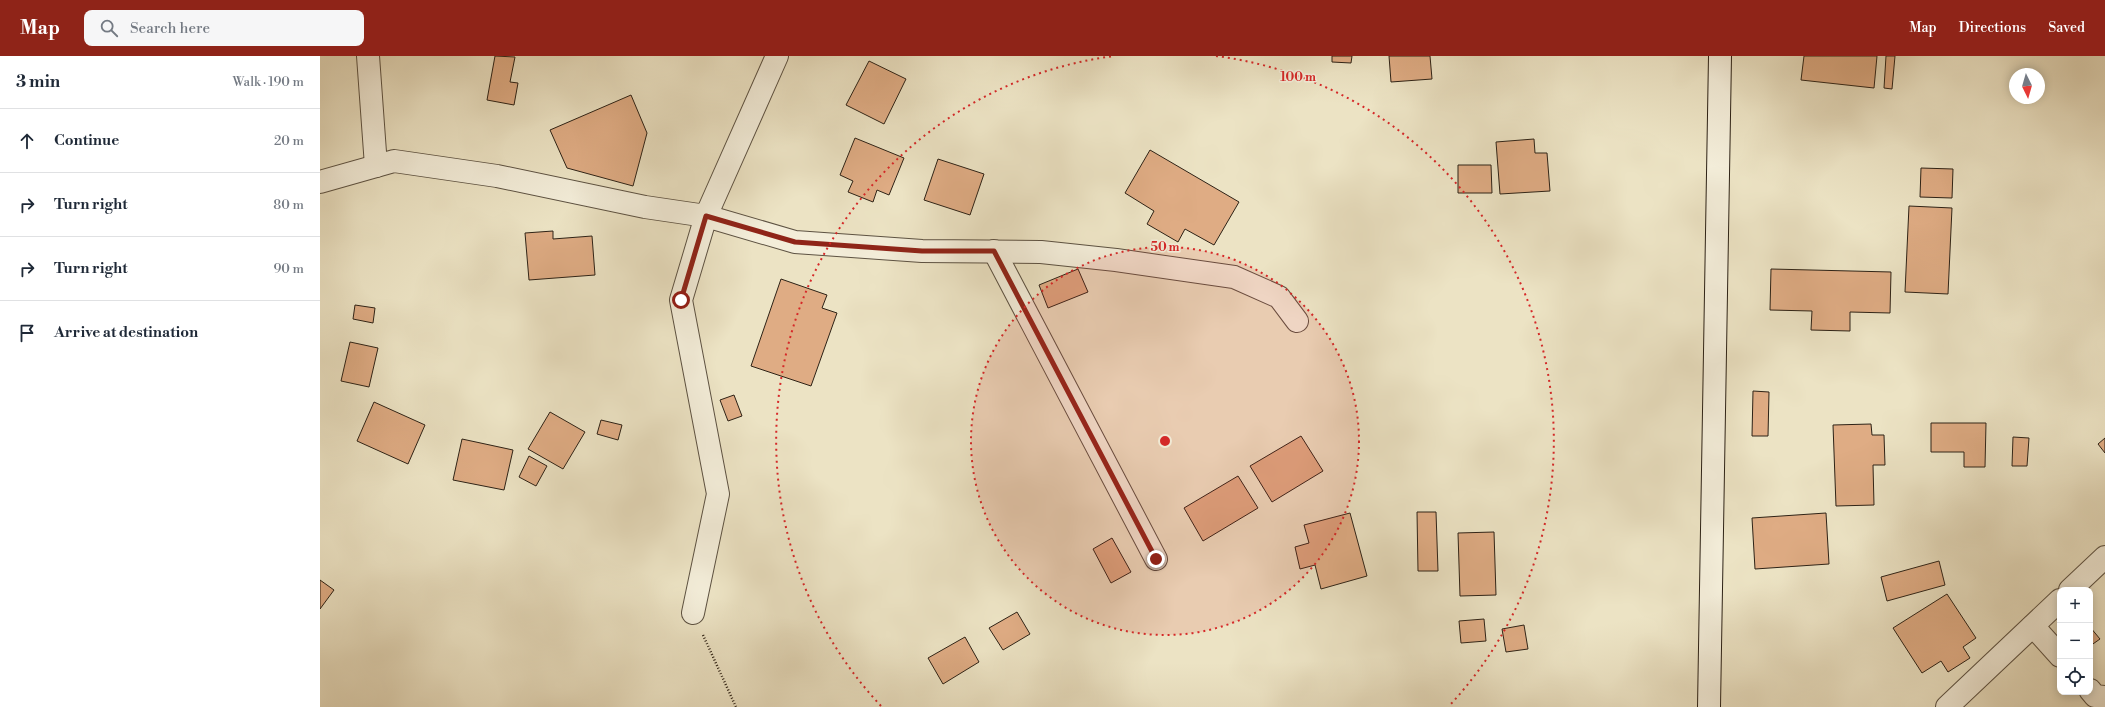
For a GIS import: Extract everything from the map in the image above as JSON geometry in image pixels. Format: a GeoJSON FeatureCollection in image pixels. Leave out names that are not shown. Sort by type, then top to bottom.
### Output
{"type":"FeatureCollection","features":[{"type":"Feature","properties":{"kind":"street"},"geometry":{"type":"LineString","coordinates":[[368,56],[376,166]]}},
{"type":"Feature","properties":{"kind":"street"},"geometry":{"type":"LineString","coordinates":[[693,613],[718,494],[681,300],[706,216],[777,56]]}},
{"type":"Feature","properties":{"kind":"street"},"geometry":{"type":"LineString","coordinates":[[1709,707],[1720,56]]}},
{"type":"Feature","properties":{"kind":"street"},"geometry":{"type":"LineString","coordinates":[[320,182],[394,161],[497,176],[645,207],[706,216],[795,242],[922,251],[1040,252],[1116,260],[1234,277],[1279,296],[1297,321]]}},
{"type":"Feature","properties":{"kind":"street"},"geometry":{"type":"LineString","coordinates":[[994,251],[1156,559]]}},
{"type":"Feature","properties":{"kind":"street"},"geometry":{"type":"LineString","coordinates":[[2073,587],[2105,557]]}},
{"type":"Feature","properties":{"kind":"street"},"geometry":{"type":"LineString","coordinates":[[1947,707],[2057,603]]}},
{"type":"Feature","properties":{"kind":"street"},"geometry":{"type":"LineString","coordinates":[[2033,626],[2057,653]]}},
{"type":"Feature","properties":{"kind":"street"},"geometry":{"type":"LineString","coordinates":[[2093,694],[2095,696],[2105,697]]}},
{"type":"Feature","properties":{"kind":"path"},"geometry":{"type":"LineString","coordinates":[[693,613],[736,707]]}},
{"type":"Feature","properties":{"kind":"building"},"geometry":{"type":"Polygon","coordinates":[[[495,56],[515,57],[510,82],[518,83],[514,105],[487,100],[495,56]]]}},
{"type":"Feature","properties":{"kind":"building"},"geometry":{"type":"Polygon","coordinates":[[[1332,56],[1352,56],[1351,63],[1332,62],[1332,56]]]}},
{"type":"Feature","properties":{"kind":"building"},"geometry":{"type":"Polygon","coordinates":[[[1389,56],[1430,56],[1432,79],[1391,82],[1389,56]]]}},
{"type":"Feature","properties":{"kind":"building"},"geometry":{"type":"Polygon","coordinates":[[[1804,56],[1877,56],[1874,88],[1801,80],[1804,56]]]}},
{"type":"Feature","properties":{"kind":"building"},"geometry":{"type":"Polygon","coordinates":[[[1886,56],[1895,56],[1892,89],[1884,88],[1886,56]]]}},
{"type":"Feature","properties":{"kind":"building"},"geometry":{"type":"Polygon","coordinates":[[[869,61],[906,79],[884,124],[846,105],[869,61]]]}},
{"type":"Feature","properties":{"kind":"building"},"geometry":{"type":"Polygon","coordinates":[[[631,95],[647,133],[633,186],[567,168],[550,130],[631,95]]]}},
{"type":"Feature","properties":{"kind":"building"},"geometry":{"type":"Polygon","coordinates":[[[855,138],[904,158],[889,195],[877,190],[873,202],[848,192],[853,181],[840,175],[855,138]]]}},
{"type":"Feature","properties":{"kind":"building"},"geometry":{"type":"Polygon","coordinates":[[[1534,139],[1535,153],[1547,153],[1550,191],[1500,194],[1496,142],[1534,139]]]}},
{"type":"Feature","properties":{"kind":"building"},"geometry":{"type":"Polygon","coordinates":[[[1150,150],[1239,202],[1214,245],[1185,229],[1178,242],[1147,224],[1154,211],[1125,193],[1150,150]]]}},
{"type":"Feature","properties":{"kind":"building"},"geometry":{"type":"Polygon","coordinates":[[[938,159],[984,174],[970,215],[924,200],[938,159]]]}},
{"type":"Feature","properties":{"kind":"building"},"geometry":{"type":"Polygon","coordinates":[[[1458,165],[1491,165],[1492,193],[1458,193],[1458,165]]]}},
{"type":"Feature","properties":{"kind":"building"},"geometry":{"type":"Polygon","coordinates":[[[1921,168],[1953,169],[1952,198],[1920,197],[1921,168]]]}},
{"type":"Feature","properties":{"kind":"building"},"geometry":{"type":"Polygon","coordinates":[[[1909,206],[1952,208],[1948,294],[1905,292],[1909,206]]]}},
{"type":"Feature","properties":{"kind":"building"},"geometry":{"type":"Polygon","coordinates":[[[553,231],[553,239],[592,236],[595,275],[529,280],[525,233],[553,231]]]}},
{"type":"Feature","properties":{"kind":"building"},"geometry":{"type":"Polygon","coordinates":[[[1078,269],[1088,292],[1048,308],[1039,285],[1078,269]]]}},
{"type":"Feature","properties":{"kind":"building"},"geometry":{"type":"Polygon","coordinates":[[[1771,269],[1891,272],[1890,313],[1850,312],[1850,331],[1811,330],[1812,311],[1770,310],[1771,269]]]}},
{"type":"Feature","properties":{"kind":"building"},"geometry":{"type":"Polygon","coordinates":[[[781,279],[827,295],[822,308],[837,313],[811,386],[751,366],[781,279]]]}},
{"type":"Feature","properties":{"kind":"building"},"geometry":{"type":"Polygon","coordinates":[[[355,305],[375,308],[373,323],[353,319],[355,305]]]}},
{"type":"Feature","properties":{"kind":"building"},"geometry":{"type":"Polygon","coordinates":[[[350,342],[378,348],[369,387],[341,381],[350,342]]]}},
{"type":"Feature","properties":{"kind":"building"},"geometry":{"type":"Polygon","coordinates":[[[1753,391],[1769,392],[1768,436],[1752,436],[1753,391]]]}},
{"type":"Feature","properties":{"kind":"building"},"geometry":{"type":"Polygon","coordinates":[[[734,395],[742,416],[728,421],[720,400],[734,395]]]}},
{"type":"Feature","properties":{"kind":"building"},"geometry":{"type":"Polygon","coordinates":[[[374,402],[425,425],[408,464],[357,441],[374,402]]]}},
{"type":"Feature","properties":{"kind":"building"},"geometry":{"type":"Polygon","coordinates":[[[550,412],[585,432],[563,469],[528,449],[550,412]]]}},
{"type":"Feature","properties":{"kind":"building"},"geometry":{"type":"Polygon","coordinates":[[[601,420],[622,425],[618,440],[597,434],[601,420]]]}},
{"type":"Feature","properties":{"kind":"building"},"geometry":{"type":"Polygon","coordinates":[[[1931,423],[1986,423],[1985,467],[1964,467],[1964,452],[1931,452],[1931,423]]]}},
{"type":"Feature","properties":{"kind":"building"},"geometry":{"type":"Polygon","coordinates":[[[1871,424],[1872,435],[1884,435],[1885,465],[1873,465],[1874,505],[1836,506],[1833,425],[1871,424]]]}},
{"type":"Feature","properties":{"kind":"building"},"geometry":{"type":"Polygon","coordinates":[[[1301,436],[1323,471],[1272,502],[1250,466],[1301,436]]]}},
{"type":"Feature","properties":{"kind":"building"},"geometry":{"type":"Polygon","coordinates":[[[2013,437],[2029,438],[2027,466],[2012,466],[2013,437]]]}},
{"type":"Feature","properties":{"kind":"building"},"geometry":{"type":"Polygon","coordinates":[[[2105,438],[2105,453],[2098,444],[2105,438]]]}},
{"type":"Feature","properties":{"kind":"building"},"geometry":{"type":"Polygon","coordinates":[[[462,439],[513,450],[504,490],[453,480],[462,439]]]}},
{"type":"Feature","properties":{"kind":"building"},"geometry":{"type":"Polygon","coordinates":[[[529,456],[547,466],[536,486],[519,477],[529,456]]]}},
{"type":"Feature","properties":{"kind":"building"},"geometry":{"type":"Polygon","coordinates":[[[1238,476],[1258,508],[1203,541],[1184,508],[1238,476]]]}},
{"type":"Feature","properties":{"kind":"building"},"geometry":{"type":"Polygon","coordinates":[[[1417,512],[1436,512],[1438,571],[1418,571],[1417,512]]]}},
{"type":"Feature","properties":{"kind":"building"},"geometry":{"type":"Polygon","coordinates":[[[1350,513],[1367,576],[1321,589],[1315,565],[1300,569],[1295,547],[1309,543],[1304,525],[1350,513]]]}},
{"type":"Feature","properties":{"kind":"building"},"geometry":{"type":"Polygon","coordinates":[[[1826,513],[1829,564],[1755,569],[1752,518],[1826,513]]]}},
{"type":"Feature","properties":{"kind":"building"},"geometry":{"type":"Polygon","coordinates":[[[1494,532],[1496,595],[1460,596],[1458,533],[1494,532]]]}},
{"type":"Feature","properties":{"kind":"building"},"geometry":{"type":"Polygon","coordinates":[[[1112,538],[1131,572],[1111,583],[1093,549],[1112,538]]]}},
{"type":"Feature","properties":{"kind":"building"},"geometry":{"type":"Polygon","coordinates":[[[1939,561],[1945,585],[1887,601],[1881,577],[1939,561]]]}},
{"type":"Feature","properties":{"kind":"building"},"geometry":{"type":"Polygon","coordinates":[[[320,580],[334,590],[320,609],[320,580]]]}},
{"type":"Feature","properties":{"kind":"building"},"geometry":{"type":"Polygon","coordinates":[[[1947,594],[1976,638],[1963,647],[1970,658],[1948,672],[1941,661],[1922,673],[1893,628],[1947,594]]]}},
{"type":"Feature","properties":{"kind":"building"},"geometry":{"type":"Polygon","coordinates":[[[1017,612],[1030,634],[1003,650],[989,628],[1017,612]]]}},
{"type":"Feature","properties":{"kind":"building"},"geometry":{"type":"Polygon","coordinates":[[[1484,619],[1486,641],[1461,643],[1459,621],[1484,619]]]}},
{"type":"Feature","properties":{"kind":"building"},"geometry":{"type":"Polygon","coordinates":[[[1524,625],[1528,649],[1506,652],[1502,629],[1524,625]]]}},
{"type":"Feature","properties":{"kind":"building"},"geometry":{"type":"Polygon","coordinates":[[[2093,631],[2100,639],[2093,644],[2093,631]]]}},
{"type":"Feature","properties":{"kind":"building"},"geometry":{"type":"Polygon","coordinates":[[[965,637],[979,662],[943,684],[928,658],[965,637]]]}},
{"type":"Feature","properties":{"kind":"route"},"geometry":{"type":"LineString","coordinates":[[681,300],[706,216],[795,242],[922,251],[994,251],[1156,559]]}}]}
